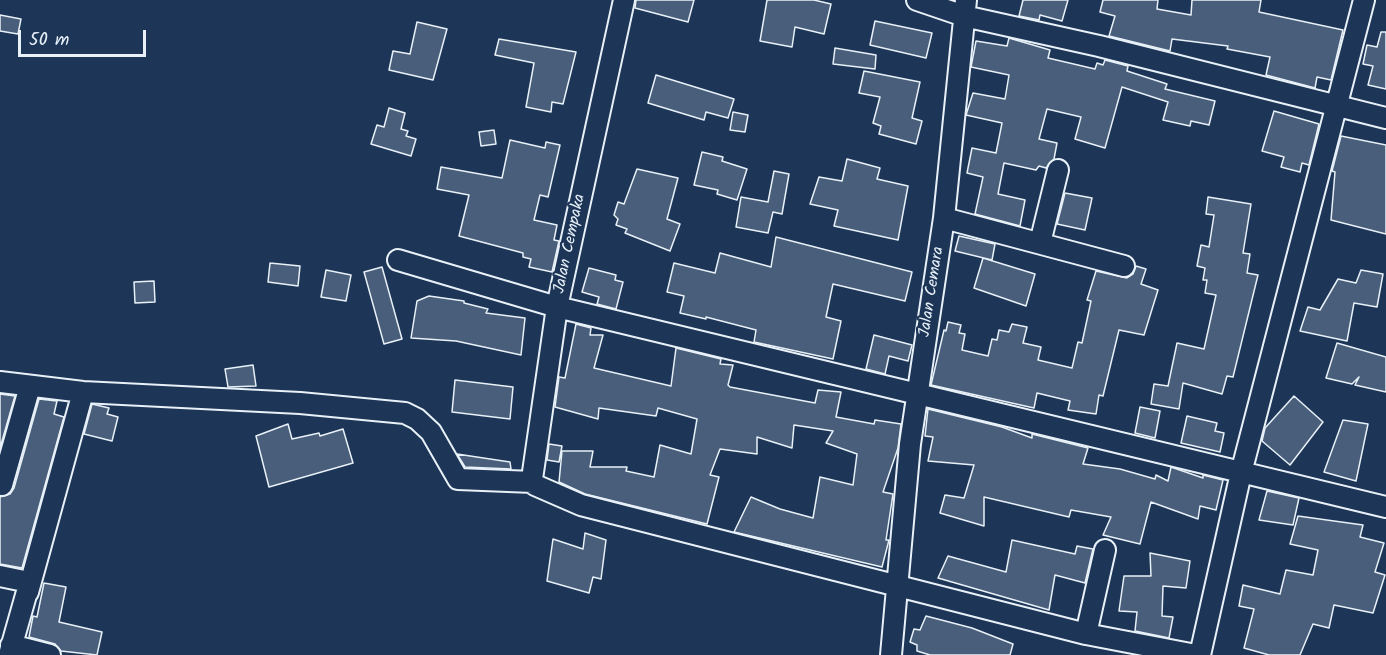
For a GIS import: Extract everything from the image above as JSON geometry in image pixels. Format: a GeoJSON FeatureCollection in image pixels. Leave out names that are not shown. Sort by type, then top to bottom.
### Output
{"type":"FeatureCollection","features":[{"type":"Feature","properties":{"kind":"street","name":"Jalan Cempaka"},"geometry":{"type":"LineString","coordinates":[[536,485],[557,307],[624,0]]}},
{"type":"Feature","properties":{"kind":"street"},"geometry":{"type":"LineString","coordinates":[[917,0],[965,8],[1099,46],[1386,118]]}},
{"type":"Feature","properties":{"kind":"street"},"geometry":{"type":"LineString","coordinates":[[0,382],[83,392],[300,403],[405,413],[417,419],[431,432],[458,478],[536,485],[581,505],[1086,634],[1198,655],[1242,473],[1364,0]]}},
{"type":"Feature","properties":{"kind":"street","name":"Jalan Cemara"},"geometry":{"type":"LineString","coordinates":[[891,655],[916,393],[944,218],[965,8]]}},
{"type":"Feature","properties":{"kind":"street"},"geometry":{"type":"LineString","coordinates":[[1040,243],[1058,170]]}},
{"type":"Feature","properties":{"kind":"street"},"geometry":{"type":"LineString","coordinates":[[944,218],[1124,266]]}},
{"type":"Feature","properties":{"kind":"street"},"geometry":{"type":"LineString","coordinates":[[398,260],[557,307],[1386,507]]}},
{"type":"Feature","properties":{"kind":"street"},"geometry":{"type":"LineString","coordinates":[[2,484],[30,386]]}},
{"type":"Feature","properties":{"kind":"street"},"geometry":{"type":"LineString","coordinates":[[50,655],[10,650],[83,392]]}},
{"type":"Feature","properties":{"kind":"street"},"geometry":{"type":"LineString","coordinates":[[1086,634],[1105,550]]}},
{"type":"Feature","properties":{"kind":"street"},"geometry":{"type":"LineString","coordinates":[[0,576],[24,581],[28,592]]}},
{"type":"Feature","properties":{"kind":"building"},"geometry":{"type":"Polygon","coordinates":[[[636,0],[694,0],[688,22],[635,8],[636,0]]]}},
{"type":"Feature","properties":{"kind":"building"},"geometry":{"type":"Polygon","coordinates":[[[767,0],[814,0],[831,4],[824,34],[795,27],[792,47],[760,41],[767,0]]]}},
{"type":"Feature","properties":{"kind":"building"},"geometry":{"type":"Polygon","coordinates":[[[1023,0],[1068,0],[1062,21],[1040,15],[1039,20],[1019,16],[1023,0]]]}},
{"type":"Feature","properties":{"kind":"building"},"geometry":{"type":"Polygon","coordinates":[[[1103,0],[1158,0],[1157,9],[1191,15],[1192,0],[1261,0],[1259,12],[1343,30],[1331,80],[1317,77],[1315,88],[1266,75],[1270,57],[1227,49],[1228,46],[1172,39],[1170,51],[1109,36],[1115,16],[1100,12],[1103,0]]]}},
{"type":"Feature","properties":{"kind":"building"},"geometry":{"type":"Polygon","coordinates":[[[0,15],[21,19],[18,34],[0,31],[0,15]]]}},
{"type":"Feature","properties":{"kind":"building"},"geometry":{"type":"Polygon","coordinates":[[[875,21],[932,33],[926,58],[870,45],[875,21]]]}},
{"type":"Feature","properties":{"kind":"building"},"geometry":{"type":"Polygon","coordinates":[[[417,22],[447,29],[433,80],[389,70],[393,51],[410,54],[417,22]]]}},
{"type":"Feature","properties":{"kind":"building"},"geometry":{"type":"Polygon","coordinates":[[[1381,32],[1386,32],[1386,89],[1368,85],[1373,66],[1363,64],[1367,45],[1377,47],[1381,32]]]}},
{"type":"Feature","properties":{"kind":"building"},"geometry":{"type":"Polygon","coordinates":[[[1009,38],[1050,50],[1048,58],[1095,69],[1097,63],[1103,65],[1105,60],[1128,66],[1127,71],[1167,84],[1165,89],[1215,101],[1209,125],[1191,121],[1190,126],[1163,120],[1168,102],[1122,87],[1105,148],[1075,139],[1081,117],[1047,109],[1039,139],[1057,143],[1054,159],[1046,168],[1039,166],[1036,170],[1004,163],[998,194],[1025,200],[1020,226],[975,214],[983,177],[967,173],[972,148],[996,153],[1002,123],[966,115],[973,93],[1005,99],[1009,75],[971,67],[976,41],[1007,46],[1009,38]]]}},
{"type":"Feature","properties":{"kind":"building"},"geometry":{"type":"Polygon","coordinates":[[[499,39],[576,52],[563,104],[552,102],[551,112],[526,107],[534,63],[495,55],[499,39]]]}},
{"type":"Feature","properties":{"kind":"building"},"geometry":{"type":"Polygon","coordinates":[[[835,48],[876,55],[875,69],[833,64],[835,48]]]}},
{"type":"Feature","properties":{"kind":"building"},"geometry":{"type":"Polygon","coordinates":[[[864,71],[920,82],[912,118],[922,121],[916,144],[879,134],[881,126],[873,123],[880,97],[859,93],[864,71]]]}},
{"type":"Feature","properties":{"kind":"building"},"geometry":{"type":"Polygon","coordinates":[[[656,75],[734,99],[728,118],[706,112],[704,120],[648,103],[656,75]]]}},
{"type":"Feature","properties":{"kind":"building"},"geometry":{"type":"Polygon","coordinates":[[[389,108],[405,113],[401,129],[408,131],[406,136],[416,139],[411,156],[371,144],[377,125],[384,127],[389,108]]]}},
{"type":"Feature","properties":{"kind":"building"},"geometry":{"type":"Polygon","coordinates":[[[1274,111],[1319,124],[1309,165],[1302,163],[1300,172],[1281,167],[1284,157],[1262,151],[1274,111]]]}},
{"type":"Feature","properties":{"kind":"building"},"geometry":{"type":"Polygon","coordinates":[[[733,112],[748,115],[745,132],[730,130],[733,112]]]}},
{"type":"Feature","properties":{"kind":"building"},"geometry":{"type":"Polygon","coordinates":[[[494,130],[496,144],[481,146],[479,132],[494,130]]]}},
{"type":"Feature","properties":{"kind":"building"},"geometry":{"type":"Polygon","coordinates":[[[1341,136],[1386,145],[1386,234],[1331,220],[1335,172],[1332,171],[1341,136]]]}},
{"type":"Feature","properties":{"kind":"building"},"geometry":{"type":"Polygon","coordinates":[[[510,140],[545,148],[546,142],[560,145],[548,197],[540,195],[534,220],[557,225],[554,240],[559,241],[552,272],[529,267],[531,259],[523,257],[523,253],[459,236],[469,195],[437,189],[441,167],[502,178],[510,140]]]}},
{"type":"Feature","properties":{"kind":"building"},"geometry":{"type":"Polygon","coordinates":[[[702,152],[723,157],[722,161],[747,169],[737,200],[717,194],[718,190],[694,185],[702,152]]]}},
{"type":"Feature","properties":{"kind":"building"},"geometry":{"type":"Polygon","coordinates":[[[847,159],[880,168],[877,179],[908,186],[898,240],[834,226],[838,210],[810,204],[819,177],[842,181],[847,159]]]}},
{"type":"Feature","properties":{"kind":"building"},"geometry":{"type":"Polygon","coordinates":[[[637,169],[678,178],[667,219],[680,224],[670,251],[625,233],[627,229],[616,225],[618,219],[614,215],[618,202],[624,204],[637,169]]]}},
{"type":"Feature","properties":{"kind":"building"},"geometry":{"type":"Polygon","coordinates":[[[774,171],[789,174],[782,214],[773,212],[768,233],[736,227],[741,197],[768,202],[774,171]]]}},
{"type":"Feature","properties":{"kind":"building"},"geometry":{"type":"Polygon","coordinates":[[[1065,193],[1092,198],[1085,230],[1057,224],[1065,193]]]}},
{"type":"Feature","properties":{"kind":"building"},"geometry":{"type":"Polygon","coordinates":[[[1208,197],[1251,204],[1243,253],[1250,254],[1247,273],[1258,275],[1233,377],[1227,376],[1222,394],[1183,383],[1179,409],[1151,404],[1154,384],[1168,386],[1177,343],[1204,349],[1216,295],[1205,293],[1207,280],[1203,280],[1205,268],[1197,266],[1201,245],[1209,247],[1214,215],[1206,214],[1208,197]]]}},
{"type":"Feature","properties":{"kind":"building"},"geometry":{"type":"Polygon","coordinates":[[[959,236],[995,244],[992,260],[955,251],[959,236]]]}},
{"type":"Feature","properties":{"kind":"building"},"geometry":{"type":"Polygon","coordinates":[[[776,237],[912,272],[905,301],[833,284],[826,317],[841,321],[833,359],[754,342],[756,330],[680,313],[684,296],[667,292],[674,263],[715,273],[720,253],[771,267],[776,237]]]}},
{"type":"Feature","properties":{"kind":"building"},"geometry":{"type":"Polygon","coordinates":[[[983,258],[1035,274],[1026,306],[974,288],[983,258]]]}},
{"type":"Feature","properties":{"kind":"building"},"geometry":{"type":"Polygon","coordinates":[[[270,263],[300,266],[298,286],[268,282],[270,263]]]}},
{"type":"Feature","properties":{"kind":"building"},"geometry":{"type":"Polygon","coordinates":[[[1136,266],[1146,269],[1141,284],[1158,290],[1144,335],[1119,330],[1103,396],[1099,395],[1096,414],[1068,410],[1070,401],[1037,393],[1034,408],[931,385],[948,322],[961,325],[959,333],[965,334],[962,350],[988,356],[992,339],[997,340],[999,330],[1009,332],[1012,324],[1027,327],[1023,343],[1041,347],[1038,360],[1072,368],[1078,342],[1082,343],[1091,301],[1087,300],[1096,271],[1127,278],[1133,274],[1136,266]]]}},
{"type":"Feature","properties":{"kind":"building"},"geometry":{"type":"Polygon","coordinates":[[[382,267],[402,339],[384,344],[364,272],[382,267]]]}},
{"type":"Feature","properties":{"kind":"building"},"geometry":{"type":"Polygon","coordinates":[[[589,268],[616,275],[615,280],[623,282],[616,309],[597,304],[599,297],[582,292],[589,268]]]}},
{"type":"Feature","properties":{"kind":"building"},"geometry":{"type":"Polygon","coordinates":[[[326,270],[351,275],[346,301],[321,297],[326,270]]]}},
{"type":"Feature","properties":{"kind":"building"},"geometry":{"type":"Polygon","coordinates":[[[1361,270],[1383,274],[1377,307],[1354,303],[1347,341],[1300,331],[1308,307],[1320,310],[1338,279],[1356,283],[1361,270]]]}},
{"type":"Feature","properties":{"kind":"building"},"geometry":{"type":"Polygon","coordinates":[[[154,281],[155,302],[135,303],[134,282],[154,281]]]}},
{"type":"Feature","properties":{"kind":"building"},"geometry":{"type":"Polygon","coordinates":[[[429,296],[464,301],[464,303],[488,309],[486,313],[525,318],[521,355],[456,341],[411,338],[417,301],[429,296]]]}},
{"type":"Feature","properties":{"kind":"building"},"geometry":{"type":"Polygon","coordinates":[[[576,324],[591,328],[590,335],[603,335],[594,368],[671,386],[676,348],[721,359],[720,364],[733,365],[728,385],[730,387],[815,403],[818,390],[841,392],[836,417],[874,424],[875,420],[901,424],[898,448],[883,492],[893,494],[886,540],[889,540],[882,567],[734,532],[751,497],[780,509],[813,518],[820,477],[853,485],[857,454],[826,443],[833,431],[794,425],[792,448],[757,437],[757,454],[720,449],[710,475],[719,477],[707,524],[585,494],[559,482],[562,451],[593,451],[590,467],[627,467],[626,471],[654,477],[660,445],[691,454],[697,419],[658,408],[656,416],[599,408],[598,419],[555,407],[559,377],[565,378],[576,324]]]}},
{"type":"Feature","properties":{"kind":"building"},"geometry":{"type":"Polygon","coordinates":[[[874,335],[912,345],[908,361],[889,356],[885,374],[866,369],[874,335]]]}},
{"type":"Feature","properties":{"kind":"building"},"geometry":{"type":"Polygon","coordinates":[[[1337,343],[1386,357],[1386,392],[1355,385],[1359,377],[1352,384],[1326,378],[1337,343]]]}},
{"type":"Feature","properties":{"kind":"building"},"geometry":{"type":"Polygon","coordinates":[[[253,365],[256,386],[228,387],[225,369],[253,365]]]}},
{"type":"Feature","properties":{"kind":"building"},"geometry":{"type":"Polygon","coordinates":[[[455,380],[513,387],[510,419],[452,412],[455,380]]]}},
{"type":"Feature","properties":{"kind":"building"},"geometry":{"type":"Polygon","coordinates":[[[0,394],[15,396],[0,448],[0,394]]]}},
{"type":"Feature","properties":{"kind":"building"},"geometry":{"type":"Polygon","coordinates":[[[1294,396],[1323,422],[1290,465],[1262,441],[1265,428],[1294,396]]]}},
{"type":"Feature","properties":{"kind":"building"},"geometry":{"type":"Polygon","coordinates":[[[39,399],[57,401],[54,414],[64,417],[22,568],[0,564],[0,497],[10,494],[14,488],[39,399]]]}},
{"type":"Feature","properties":{"kind":"building"},"geometry":{"type":"Polygon","coordinates":[[[92,404],[109,408],[107,414],[118,417],[112,441],[84,434],[92,404]]]}},
{"type":"Feature","properties":{"kind":"building"},"geometry":{"type":"Polygon","coordinates":[[[1140,407],[1160,411],[1155,438],[1135,433],[1140,407]]]}},
{"type":"Feature","properties":{"kind":"building"},"geometry":{"type":"Polygon","coordinates":[[[928,409],[1002,427],[1032,438],[1032,434],[1088,448],[1083,464],[1120,469],[1155,479],[1156,475],[1168,481],[1171,467],[1203,478],[1203,475],[1223,480],[1216,510],[1200,506],[1198,519],[1151,502],[1140,544],[1103,535],[1111,517],[1071,510],[1069,517],[984,497],[984,526],[940,513],[945,495],[964,498],[974,465],[928,461],[933,437],[925,436],[928,409]]]}},
{"type":"Feature","properties":{"kind":"building"},"geometry":{"type":"Polygon","coordinates":[[[1187,416],[1217,423],[1215,431],[1224,433],[1220,452],[1181,443],[1187,416]]]}},
{"type":"Feature","properties":{"kind":"building"},"geometry":{"type":"Polygon","coordinates":[[[1343,420],[1368,424],[1356,481],[1324,472],[1343,420]]]}},
{"type":"Feature","properties":{"kind":"building"},"geometry":{"type":"Polygon","coordinates":[[[288,424],[292,439],[319,433],[320,436],[343,429],[353,463],[269,487],[256,436],[288,424]]]}},
{"type":"Feature","properties":{"kind":"building"},"geometry":{"type":"Polygon","coordinates":[[[549,444],[562,446],[559,462],[547,460],[549,444]]]}},
{"type":"Feature","properties":{"kind":"building"},"geometry":{"type":"Polygon","coordinates":[[[457,454],[510,462],[511,469],[465,467],[457,454]]]}},
{"type":"Feature","properties":{"kind":"building"},"geometry":{"type":"Polygon","coordinates":[[[1267,491],[1299,498],[1293,525],[1259,520],[1267,491]]]}},
{"type":"Feature","properties":{"kind":"building"},"geometry":{"type":"Polygon","coordinates":[[[1298,516],[1363,525],[1360,537],[1384,543],[1375,572],[1385,575],[1373,613],[1334,605],[1329,628],[1313,624],[1300,655],[1269,655],[1244,648],[1254,609],[1239,606],[1243,585],[1280,594],[1286,570],[1313,575],[1318,550],[1290,544],[1298,516]]]}},
{"type":"Feature","properties":{"kind":"building"},"geometry":{"type":"Polygon","coordinates":[[[585,533],[606,540],[601,579],[593,577],[589,593],[547,581],[553,539],[583,549],[585,533]]]}},
{"type":"Feature","properties":{"kind":"building"},"geometry":{"type":"Polygon","coordinates":[[[1012,540],[1075,554],[1077,546],[1093,549],[1085,583],[1055,575],[1049,610],[938,578],[948,556],[1006,572],[1012,540]]]}},
{"type":"Feature","properties":{"kind":"building"},"geometry":{"type":"Polygon","coordinates":[[[1150,553],[1190,561],[1186,588],[1163,586],[1162,616],[1173,617],[1169,638],[1135,631],[1137,612],[1119,611],[1124,576],[1151,576],[1150,553]]]}},
{"type":"Feature","properties":{"kind":"building"},"geometry":{"type":"Polygon","coordinates":[[[44,583],[66,587],[59,622],[102,632],[97,655],[61,651],[55,644],[29,637],[33,616],[37,617],[44,583]]]}},
{"type":"Feature","properties":{"kind":"building"},"geometry":{"type":"Polygon","coordinates":[[[926,616],[972,628],[1013,644],[1010,655],[930,655],[917,651],[917,645],[910,642],[914,629],[920,630],[926,616]]]}}]}
